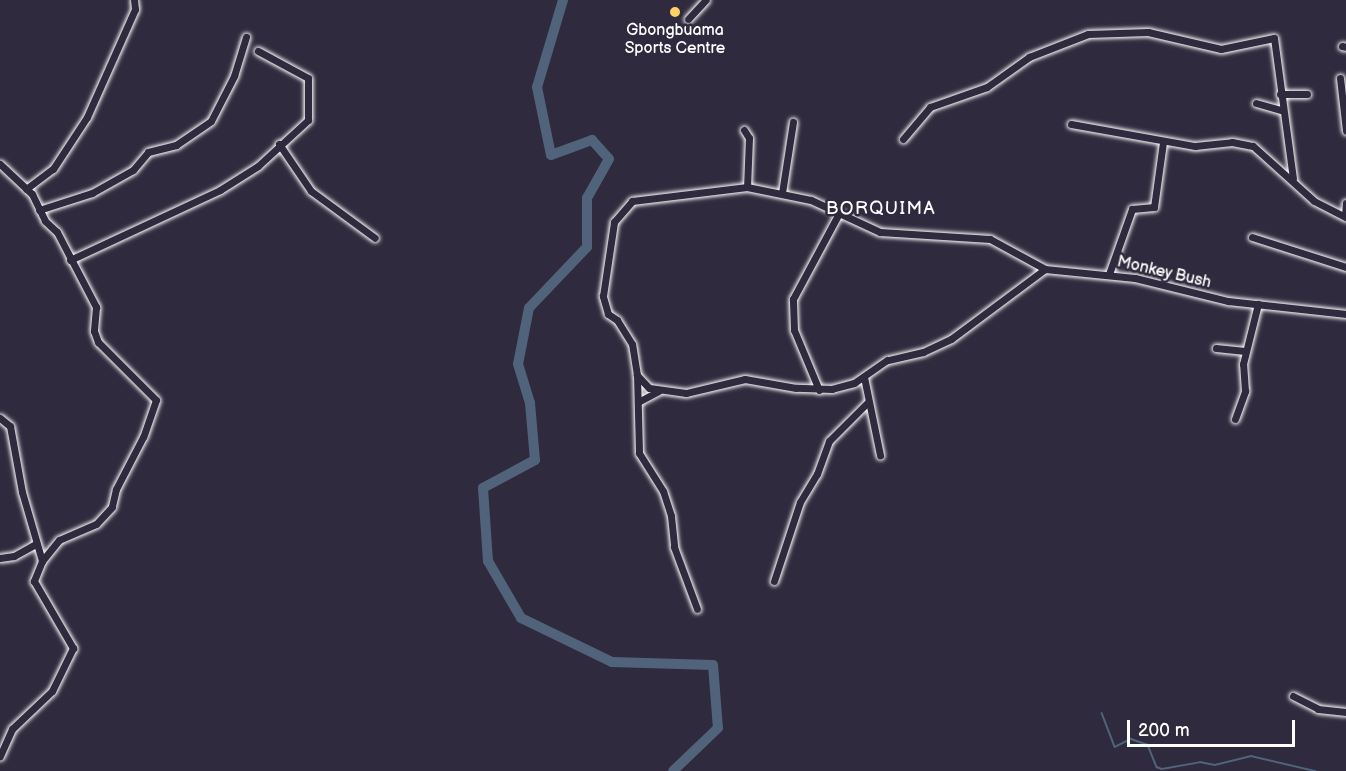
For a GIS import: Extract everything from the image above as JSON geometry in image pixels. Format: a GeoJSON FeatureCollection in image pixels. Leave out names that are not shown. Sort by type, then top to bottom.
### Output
{"type":"FeatureCollection","features":[{"type":"Feature","properties":{"kind":"street"},"geometry":{"type":"LineString","coordinates":[[26,189],[52,169],[87,117],[135,9],[134,0]]}},
{"type":"Feature","properties":{"kind":"street"},"geometry":{"type":"LineString","coordinates":[[688,19],[706,0]]}},
{"type":"Feature","properties":{"kind":"street"},"geometry":{"type":"LineString","coordinates":[[903,139],[930,107],[992,84],[1022,61],[1063,41],[1113,30],[1148,32],[1221,49],[1274,38],[1281,111],[1293,179]]}},
{"type":"Feature","properties":{"kind":"street"},"geometry":{"type":"LineString","coordinates":[[39,210],[92,193],[133,170],[148,152],[176,145],[211,121],[234,76],[246,37]]}},
{"type":"Feature","properties":{"kind":"street"},"geometry":{"type":"LineString","coordinates":[[70,260],[220,190],[258,166],[279,144],[308,120],[310,82],[298,69],[258,51]]}},
{"type":"Feature","properties":{"kind":"street"},"geometry":{"type":"LineString","coordinates":[[1340,78],[1346,131]]}},
{"type":"Feature","properties":{"kind":"street"},"geometry":{"type":"LineString","coordinates":[[1280,94],[1307,94]]}},
{"type":"Feature","properties":{"kind":"street"},"geometry":{"type":"LineString","coordinates":[[1256,103],[1281,111]]}},
{"type":"Feature","properties":{"kind":"street"},"geometry":{"type":"LineString","coordinates":[[782,193],[793,122]]}},
{"type":"Feature","properties":{"kind":"street"},"geometry":{"type":"LineString","coordinates":[[1071,124],[1195,146],[1232,142],[1253,146],[1293,179],[1314,201],[1345,216],[1346,203]]}},
{"type":"Feature","properties":{"kind":"street"},"geometry":{"type":"LineString","coordinates":[[744,130],[749,138],[747,187]]}},
{"type":"Feature","properties":{"kind":"street"},"geometry":{"type":"LineString","coordinates":[[1109,274],[1132,208],[1154,207],[1163,142]]}},
{"type":"Feature","properties":{"kind":"street"},"geometry":{"type":"LineString","coordinates":[[279,144],[311,191],[375,238]]}},
{"type":"Feature","properties":{"kind":"street"},"geometry":{"type":"LineString","coordinates":[[0,165],[26,189],[57,232],[96,307],[94,331],[98,342],[156,400],[143,437],[116,489],[111,507],[96,524],[59,540],[42,561],[34,581],[74,648],[52,691],[12,729],[0,756]]}},
{"type":"Feature","properties":{"kind":"street","name":"Monkey Bush"},"geometry":{"type":"LineString","coordinates":[[637,375],[632,344],[617,320],[608,314],[603,296],[614,222],[633,201],[747,187],[782,193],[823,205],[838,215],[890,234],[990,239],[1045,269],[1109,274],[1152,281],[1204,297],[1346,314]]}},
{"type":"Feature","properties":{"kind":"street"},"geometry":{"type":"LineString","coordinates":[[819,390],[794,330],[793,299],[838,215]]}},
{"type":"Feature","properties":{"kind":"street"},"geometry":{"type":"LineString","coordinates":[[1252,237],[1346,267]]}},
{"type":"Feature","properties":{"kind":"street"},"geometry":{"type":"LineString","coordinates":[[637,375],[647,386],[659,391],[695,392],[745,379],[819,390],[843,387],[864,377],[887,360],[923,352],[951,339],[1045,269]]}},
{"type":"Feature","properties":{"kind":"street"},"geometry":{"type":"LineString","coordinates":[[1235,419],[1247,384],[1245,351],[1258,304]]}},
{"type":"Feature","properties":{"kind":"street"},"geometry":{"type":"LineString","coordinates":[[1216,348],[1245,351]]}},
{"type":"Feature","properties":{"kind":"street"},"geometry":{"type":"LineString","coordinates":[[637,375],[639,453],[663,491],[671,516],[674,547],[697,609]]}},
{"type":"Feature","properties":{"kind":"street"},"geometry":{"type":"LineString","coordinates":[[864,377],[880,455]]}},
{"type":"Feature","properties":{"kind":"street"},"geometry":{"type":"LineString","coordinates":[[638,402],[659,391]]}},
{"type":"Feature","properties":{"kind":"street"},"geometry":{"type":"LineString","coordinates":[[774,581],[800,502],[817,474],[829,441],[868,402]]}},
{"type":"Feature","properties":{"kind":"street"},"geometry":{"type":"LineString","coordinates":[[0,418],[10,426],[36,544],[42,561]]}},
{"type":"Feature","properties":{"kind":"street"},"geometry":{"type":"LineString","coordinates":[[0,558],[14,556],[36,544]]}},
{"type":"Feature","properties":{"kind":"street"},"geometry":{"type":"LineString","coordinates":[[1293,696],[1318,709],[1346,711]]}},
{"type":"Feature","properties":{"kind":"waterway"},"geometry":{"type":"LineString","coordinates":[[563,0],[537,87],[551,155],[592,140],[609,159],[587,198],[587,247],[529,308],[518,364],[530,403],[535,460],[483,488],[488,561],[521,618],[612,662],[713,665],[718,728],[673,771]]}},
{"type":"Feature","properties":{"kind":"waterway"},"geometry":{"type":"LineString","coordinates":[[1102,713],[1115,747],[1131,739],[1148,745],[1157,767],[1162,769],[1200,762],[1215,765],[1251,756],[1315,771]]}},
{"type":"Feature","properties":{"kind":"place","name":"Gbongbuama Sports Centre"},"geometry":{"type":"Point","coordinates":[675,12]}},
{"type":"Feature","properties":{"kind":"district","name":"BORQUIMA"},"geometry":{"type":"Point","coordinates":[881,209]}}]}
